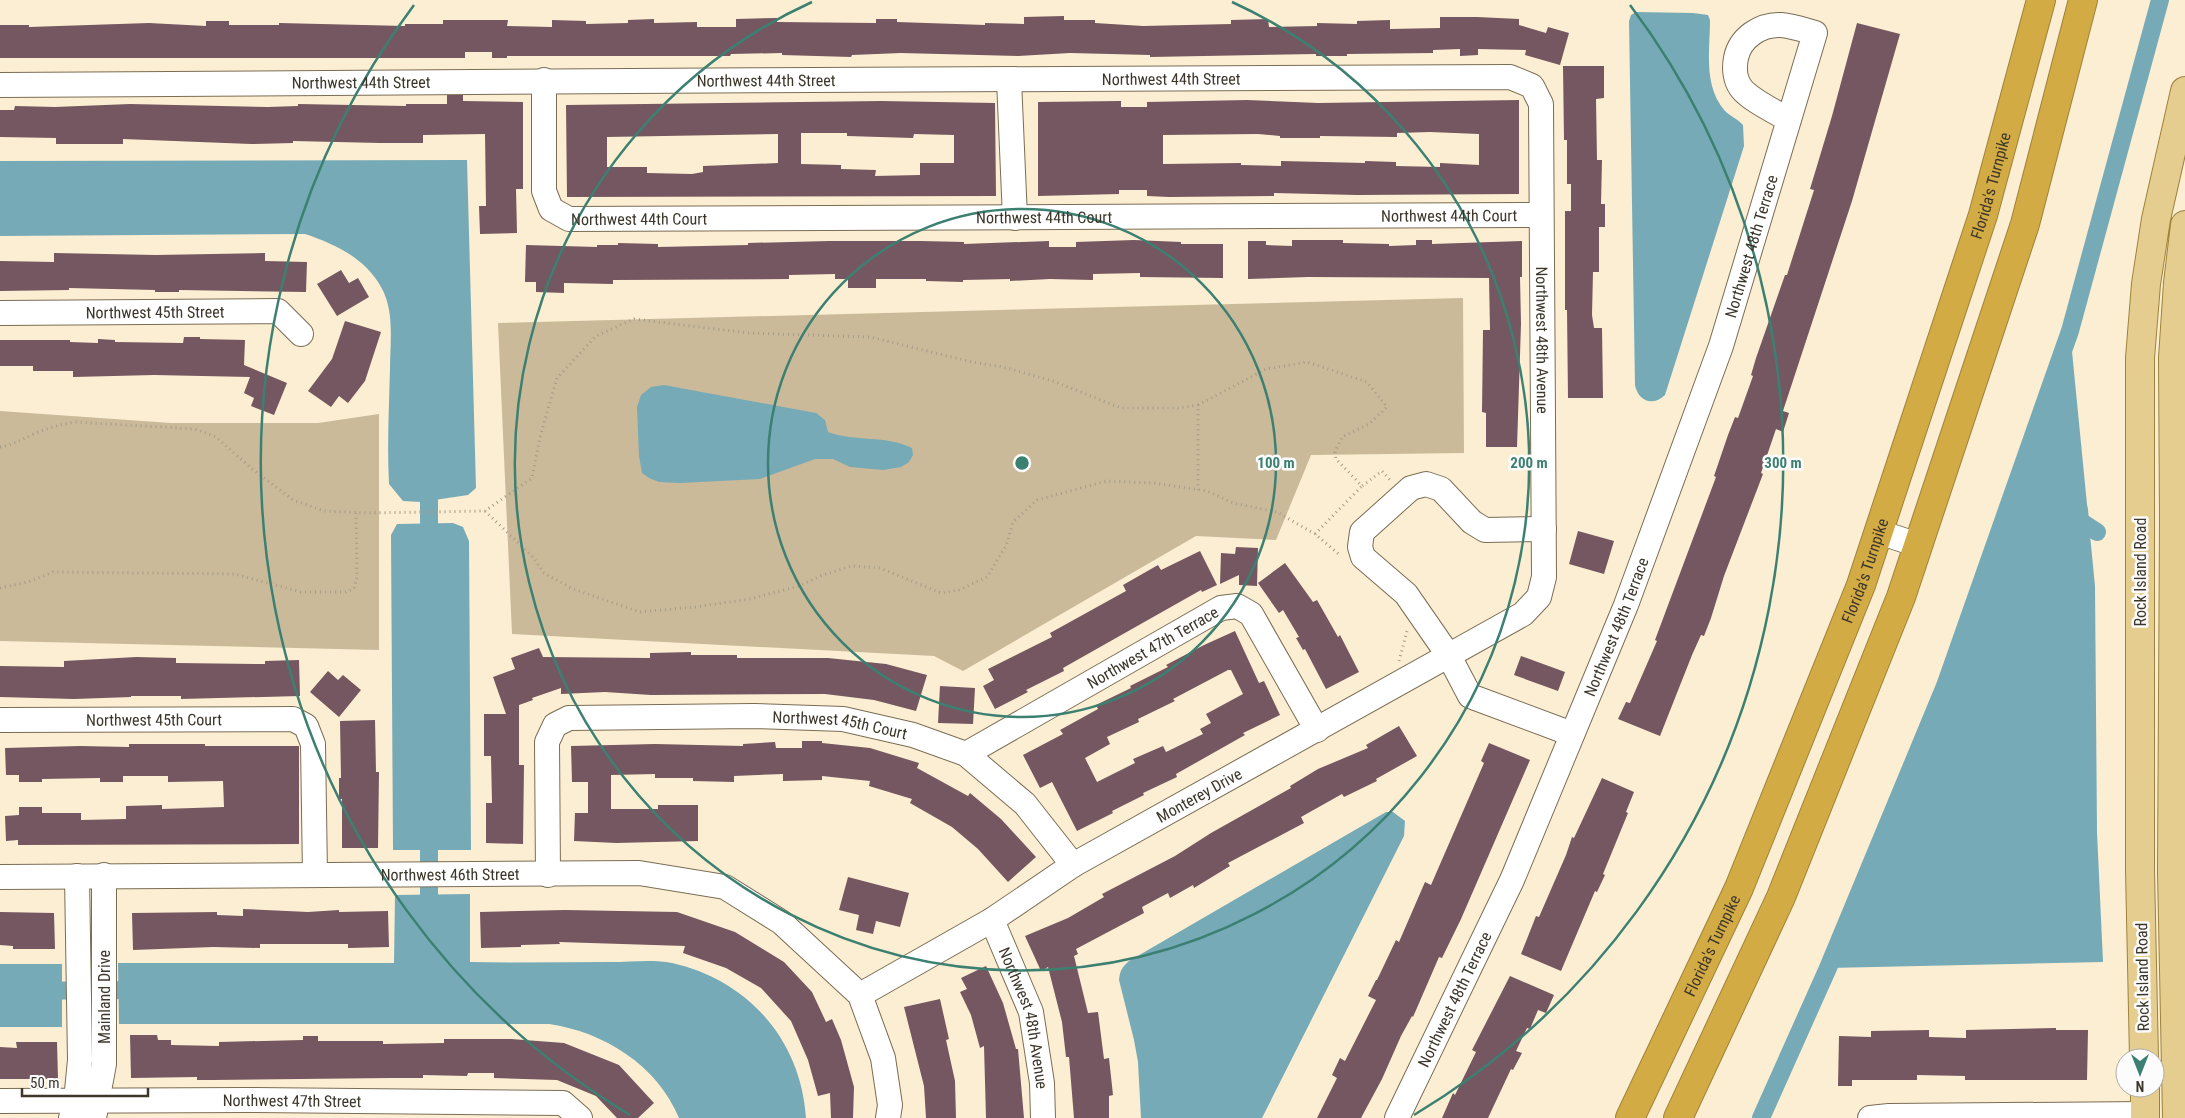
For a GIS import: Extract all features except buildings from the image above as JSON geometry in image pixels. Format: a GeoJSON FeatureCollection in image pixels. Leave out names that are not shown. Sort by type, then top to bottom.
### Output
{"type":"FeatureCollection","features":[{"type":"Feature","properties":{"kind":"highway","name":"Florida's Turnpike"},"geometry":{"type":"LineString","coordinates":[[1630,1118],[1739,888],[1861,585],[1983,214],[2041,0]]}},
{"type":"Feature","properties":{"kind":"highway"},"geometry":{"type":"LineString","coordinates":[[1678,1118],[1781,897],[1901,597],[2025,224],[2083,0]]}},
{"type":"Feature","properties":{"kind":"main road","name":"Rock Island Road"},"geometry":{"type":"LineString","coordinates":[[2144,1048],[2140,870],[2140,358],[2146,284],[2151,250],[2185,91]]}},
{"type":"Feature","properties":{"kind":"main road","name":"Rock Island Road"},"geometry":{"type":"LineString","coordinates":[[2177,1118],[2178,871],[2173,358],[2185,225]]}},
{"type":"Feature","properties":{"kind":"main road"},"geometry":{"type":"LineString","coordinates":[[2151,250],[2181,254]]}},
{"type":"Feature","properties":{"kind":"street","name":"Northwest 44th Street"},"geometry":{"type":"LineString","coordinates":[[0,85],[544,80],[1510,77],[1532,86]]}},
{"type":"Feature","properties":{"kind":"street","name":"Northwest 44th Court"},"geometry":{"type":"LineString","coordinates":[[544,80],[544,191],[551,209],[569,219],[1541,215]]}},
{"type":"Feature","properties":{"kind":"street"},"geometry":{"type":"LineString","coordinates":[[1010,80],[1015,218]]}},
{"type":"Feature","properties":{"kind":"street","name":"Northwest 48th Avenue"},"geometry":{"type":"LineString","coordinates":[[1532,86],[1541,104],[1544,577],[1539,597]]}},
{"type":"Feature","properties":{"kind":"street","name":"Northwest 48th Terrace"},"geometry":{"type":"LineString","coordinates":[[1397,1118],[1512,880],[1626,605],[1721,346],[1789,120]]}},
{"type":"Feature","properties":{"kind":"street","name":"Northwest 45th Street"},"geometry":{"type":"LineString","coordinates":[[0,313],[278,311],[300,334]]}},
{"type":"Feature","properties":{"kind":"street"},"geometry":{"type":"LineString","coordinates":[[1544,529],[1485,530],[1472,522],[1442,489],[1426,484],[1411,488],[1362,532],[1360,547],[1363,557],[1406,594],[1449,656],[1470,696],[1572,734]]}},
{"type":"Feature","properties":{"kind":"street"},"geometry":{"type":"LineString","coordinates":[[1879,532],[1918,545]]}},
{"type":"Feature","properties":{"kind":"street","name":"Monterey Drive"},"geometry":{"type":"LineString","coordinates":[[860,995],[992,920],[1073,865],[1523,614],[1539,597]]}},
{"type":"Feature","properties":{"kind":"street","name":"Northwest 47th Terrace"},"geometry":{"type":"LineString","coordinates":[[966,754],[1221,608],[1237,606],[1251,614],[1317,730]]}},
{"type":"Feature","properties":{"kind":"street","name":"Northwest 45th Court"},"geometry":{"type":"LineString","coordinates":[[548,875],[547,742],[555,725],[569,718],[754,716],[843,719],[913,735],[966,754],[1025,804],[1073,865]]}},
{"type":"Feature","properties":{"kind":"street","name":"Northwest 45th Court"},"geometry":{"type":"LineString","coordinates":[[0,720],[293,719],[306,726],[313,744],[315,875]]}},
{"type":"Feature","properties":{"kind":"street"},"geometry":{"type":"LineString","coordinates":[[2140,870],[2178,871]]}},
{"type":"Feature","properties":{"kind":"street","name":"Northwest 46th Street"},"geometry":{"type":"LineString","coordinates":[[0,877],[639,874],[725,887],[781,922],[860,995]]}},
{"type":"Feature","properties":{"kind":"street","name":"Mainland Drive"},"geometry":{"type":"LineString","coordinates":[[77,876],[85,1109]]}},
{"type":"Feature","properties":{"kind":"street","name":"Mainland Drive"},"geometry":{"type":"LineString","coordinates":[[85,1109],[104,1064],[104,876]]}},
{"type":"Feature","properties":{"kind":"street","name":"Northwest 48th Avenue"},"geometry":{"type":"LineString","coordinates":[[992,920],[1031,1012],[1042,1083],[1043,1118]]}},
{"type":"Feature","properties":{"kind":"street"},"geometry":{"type":"LineString","coordinates":[[860,995],[883,1058],[890,1105],[888,1118]]}},
{"type":"Feature","properties":{"kind":"street","name":"Northwest 47th Street"},"geometry":{"type":"LineString","coordinates":[[0,1101],[85,1109],[248,1109],[563,1104],[580,1118]]}},
{"type":"Feature","properties":{"kind":"street"},"geometry":{"type":"LineString","coordinates":[[1870,1118],[1889,1116],[1995,1117],[2145,1107]]}},
{"type":"Feature","properties":{"kind":"path"},"geometry":{"type":"LineString","coordinates":[[0,447],[14,444],[59,425],[76,422],[195,429],[216,437],[265,480],[293,500],[324,511],[486,511],[532,478],[540,438],[557,378],[596,336],[634,319],[749,333],[870,337],[1045,378],[1121,408],[1178,408],[1198,405],[1266,369],[1306,362],[1367,382],[1387,407],[1369,424],[1342,437],[1335,452],[1336,458],[1362,486]]}},
{"type":"Feature","properties":{"kind":"path"},"geometry":{"type":"LineString","coordinates":[[1198,405],[1198,490]]}},
{"type":"Feature","properties":{"kind":"path"},"geometry":{"type":"LineString","coordinates":[[1315,534],[1362,486],[1382,472]]}},
{"type":"Feature","properties":{"kind":"path"},"geometry":{"type":"LineString","coordinates":[[486,511],[533,557],[544,573],[574,589],[640,612],[695,607],[750,598],[799,586],[823,575],[852,566],[880,568],[941,594],[959,590],[987,577],[1006,546],[1013,522],[1037,500],[1107,481],[1153,483],[1207,491],[1233,503],[1277,512],[1315,534],[1344,558]]}},
{"type":"Feature","properties":{"kind":"path"},"geometry":{"type":"LineString","coordinates":[[0,588],[28,582],[53,572],[110,572],[234,574],[301,592],[346,592],[354,589],[357,577],[356,512]]}},
{"type":"Feature","properties":{"kind":"path"},"geometry":{"type":"LineString","coordinates":[[1400,664],[1398,660],[1408,629]]}},
{"type":"Feature","properties":{"kind":"shaded area"},"geometry":{"type":"Polygon","coordinates":[[[1463,298],[1464,453],[1311,455],[1276,540],[1196,536],[963,671],[934,656],[512,634],[498,323],[1463,298]]]}},
{"type":"Feature","properties":{"kind":"shaded area"},"geometry":{"type":"Polygon","coordinates":[[[0,411],[171,423],[318,423],[379,414],[379,650],[0,641],[0,411]]]}},
{"type":"Feature","properties":{"kind":"water"},"geometry":{"type":"Polygon","coordinates":[[[1636,12],[1708,15],[1710,20],[1709,67],[1713,90],[1725,111],[1743,125],[1744,146],[1665,395],[1656,401],[1647,401],[1639,395],[1635,385],[1629,21],[1631,15],[1636,12]]]}},
{"type":"Feature","properties":{"kind":"water"},"geometry":{"type":"Polygon","coordinates":[[[467,160],[476,488],[468,495],[421,502],[403,501],[389,484],[390,317],[381,287],[367,268],[348,253],[327,242],[305,234],[0,236],[0,161],[467,160]]]}},
{"type":"Feature","properties":{"kind":"water"},"geometry":{"type":"Polygon","coordinates":[[[2070,331],[2095,586],[2097,832],[2103,962],[1828,968],[1945,686],[2070,331]]]}},
{"type":"Feature","properties":{"kind":"water"},"geometry":{"type":"Polygon","coordinates":[[[664,385],[816,413],[825,420],[828,432],[849,437],[892,441],[912,448],[913,455],[909,462],[901,467],[883,470],[850,467],[833,459],[815,459],[760,479],[680,483],[659,482],[642,473],[639,456],[637,407],[641,395],[651,387],[664,385]]]}},
{"type":"Feature","properties":{"kind":"water"},"geometry":{"type":"Polygon","coordinates":[[[453,523],[463,527],[469,541],[471,850],[393,850],[391,535],[397,524],[453,523]]]}},
{"type":"Feature","properties":{"kind":"water"},"geometry":{"type":"Polygon","coordinates":[[[1386,812],[1393,812],[1405,821],[1404,836],[1262,1118],[1141,1118],[1138,1062],[1119,980],[1125,965],[1386,812]]]}},
{"type":"Feature","properties":{"kind":"water"},"geometry":{"type":"Polygon","coordinates":[[[470,894],[470,962],[657,961],[672,963],[699,971],[724,983],[746,999],[766,1018],[781,1039],[794,1063],[802,1090],[806,1118],[679,1118],[657,1082],[643,1067],[626,1054],[609,1043],[589,1035],[549,1024],[119,1024],[118,963],[394,963],[395,895],[470,894]]]}},
{"type":"Feature","properties":{"kind":"water"},"geometry":{"type":"Polygon","coordinates":[[[0,964],[62,964],[62,1027],[0,1027],[0,964]]]}},
{"type":"Feature","properties":{"kind":"waterway"},"geometry":{"type":"LineString","coordinates":[[1761,1118],[1828,968],[1945,686],[2070,331],[2160,0]]}},
{"type":"Feature","properties":{"kind":"waterway"},"geometry":{"type":"LineString","coordinates":[[429,477],[429,546]]}},
{"type":"Feature","properties":{"kind":"waterway"},"geometry":{"type":"LineString","coordinates":[[2079,510],[2080,521],[2097,532]]}},
{"type":"Feature","properties":{"kind":"waterway"},"geometry":{"type":"LineString","coordinates":[[429,827],[429,919]]}},
{"type":"Feature","properties":{"kind":"waterway"},"geometry":{"type":"LineString","coordinates":[[0,991],[142,990]]}}]}
